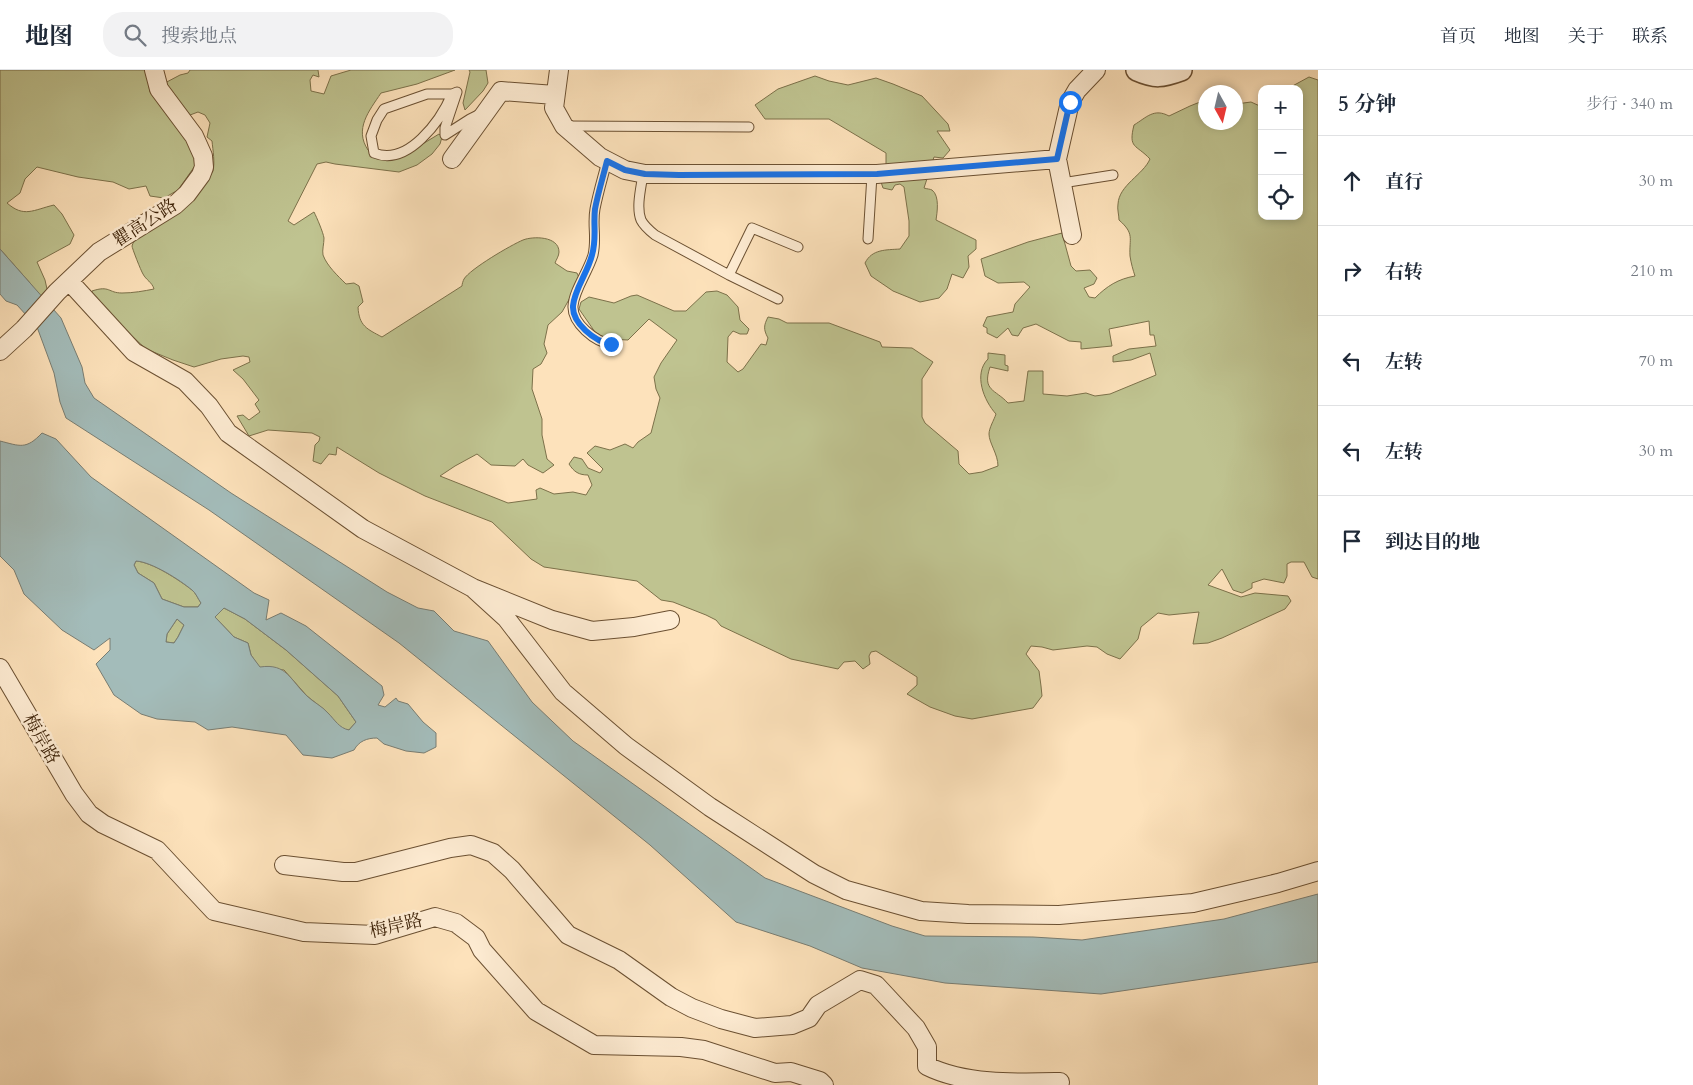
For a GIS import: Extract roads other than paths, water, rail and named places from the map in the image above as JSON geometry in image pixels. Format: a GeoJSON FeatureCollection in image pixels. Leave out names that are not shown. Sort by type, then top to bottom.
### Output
{"type":"FeatureCollection","features":[{"type":"Feature","properties":{"kind":"street","name":"瞿高公路"},"geometry":{"type":"LineString","coordinates":[[0,351],[99,252],[175,205],[187,194],[201,175],[204,167],[203,156],[194,136],[159,89],[154,70]]}},
{"type":"Feature","properties":{"kind":"street"},"geometry":{"type":"LineString","coordinates":[[559,70],[554,108],[564,126],[600,157],[625,170],[642,174],[872,174],[1057,159]]}},
{"type":"Feature","properties":{"kind":"street"},"geometry":{"type":"LineString","coordinates":[[1072,235],[1057,159],[1070,102],[1077,90],[1096,70]]}},
{"type":"Feature","properties":{"kind":"street"},"geometry":{"type":"LineString","coordinates":[[1137,70],[1151,76],[1165,76],[1181,70]]}},
{"type":"Feature","properties":{"kind":"street"},"geometry":{"type":"LineString","coordinates":[[452,159],[501,91],[555,95]]}},
{"type":"Feature","properties":{"kind":"street"},"geometry":{"type":"LineString","coordinates":[[63,287],[134,352],[186,381],[209,406],[228,433],[363,529],[473,588],[552,620],[592,631],[634,627],[670,620]]}},
{"type":"Feature","properties":{"kind":"street"},"geometry":{"type":"LineString","coordinates":[[473,588],[506,618],[563,692],[626,746],[710,807],[814,874],[846,890],[920,911],[968,914],[1059,915],[1193,903],[1278,883],[1318,871]]}},
{"type":"Feature","properties":{"kind":"street","name":"梅岸路"},"geometry":{"type":"LineString","coordinates":[[0,668],[74,794],[89,814],[103,824],[157,850],[214,911],[304,932],[376,935],[435,917],[456,923],[476,938],[482,950],[536,1011],[594,1045],[681,1047],[704,1050],[775,1073],[791,1072],[820,1081],[824,1085]]}},
{"type":"Feature","properties":{"kind":"street"},"geometry":{"type":"LineString","coordinates":[[284,865],[356,872],[450,848],[471,845],[492,853],[512,870],[568,935],[619,960],[671,997],[692,1008],[721,1019],[755,1028],[792,1025],[809,1018],[818,1005],[860,980],[876,985],[916,1028],[927,1047],[927,1066],[934,1071],[973,1083],[1060,1082]]}},
{"type":"Feature","properties":{"kind":"lane"},"geometry":{"type":"LineString","coordinates":[[452,94],[446,110],[424,137],[404,152],[380,156],[374,153],[371,136],[377,120],[384,109],[427,94],[452,94],[458,92],[445,128],[445,135],[485,112]]}},
{"type":"Feature","properties":{"kind":"lane"},"geometry":{"type":"LineString","coordinates":[[564,126],[750,127]]}},
{"type":"Feature","properties":{"kind":"lane"},"geometry":{"type":"LineString","coordinates":[[607,161],[595,211],[596,242],[588,269],[576,294],[573,306],[583,327],[593,337],[611,344]]}},
{"type":"Feature","properties":{"kind":"lane"},"geometry":{"type":"LineString","coordinates":[[642,174],[641,220],[646,227],[656,235],[778,300]]}},
{"type":"Feature","properties":{"kind":"lane"},"geometry":{"type":"LineString","coordinates":[[868,239],[872,174]]}},
{"type":"Feature","properties":{"kind":"lane"},"geometry":{"type":"LineString","coordinates":[[1062,183],[1113,175]]}},
{"type":"Feature","properties":{"kind":"lane"},"geometry":{"type":"LineString","coordinates":[[729,275],[752,228],[798,247]]}},
{"type":"Feature","properties":{"kind":"water"},"geometry":{"type":"Polygon","coordinates":[[[0,249],[61,318],[82,367],[85,383],[94,398],[231,493],[387,592],[418,608],[434,611],[454,631],[488,641],[532,702],[573,741],[765,878],[892,926],[925,936],[1033,937],[1082,940],[1224,919],[1318,894],[1318,962],[1101,994],[945,983],[862,968],[810,946],[736,922],[650,845],[399,643],[209,510],[66,418],[60,402],[54,373],[37,327],[17,305],[6,301],[0,294],[0,249]]]}},
{"type":"Feature","properties":{"kind":"water"},"geometry":{"type":"Polygon","coordinates":[[[42,433],[56,439],[91,477],[254,593],[269,600],[266,620],[281,613],[306,626],[382,686],[384,695],[378,705],[385,707],[396,698],[398,701],[408,704],[423,722],[436,733],[436,747],[424,753],[406,751],[384,744],[377,738],[373,738],[361,742],[354,750],[332,758],[303,755],[286,735],[232,727],[208,730],[195,722],[157,719],[141,714],[114,695],[96,664],[110,650],[110,638],[94,650],[62,630],[24,594],[14,570],[0,556],[0,441],[22,445],[32,442],[42,433]],[[136,561],[134,565],[138,573],[154,583],[162,599],[184,607],[198,607],[201,603],[187,586],[158,568],[136,561]],[[224,608],[215,617],[234,637],[248,643],[251,655],[260,667],[269,666],[282,670],[307,696],[342,727],[349,730],[356,722],[338,696],[286,650],[245,619],[224,608]],[[177,619],[167,634],[166,642],[174,643],[184,625],[177,619]]]}}]}
